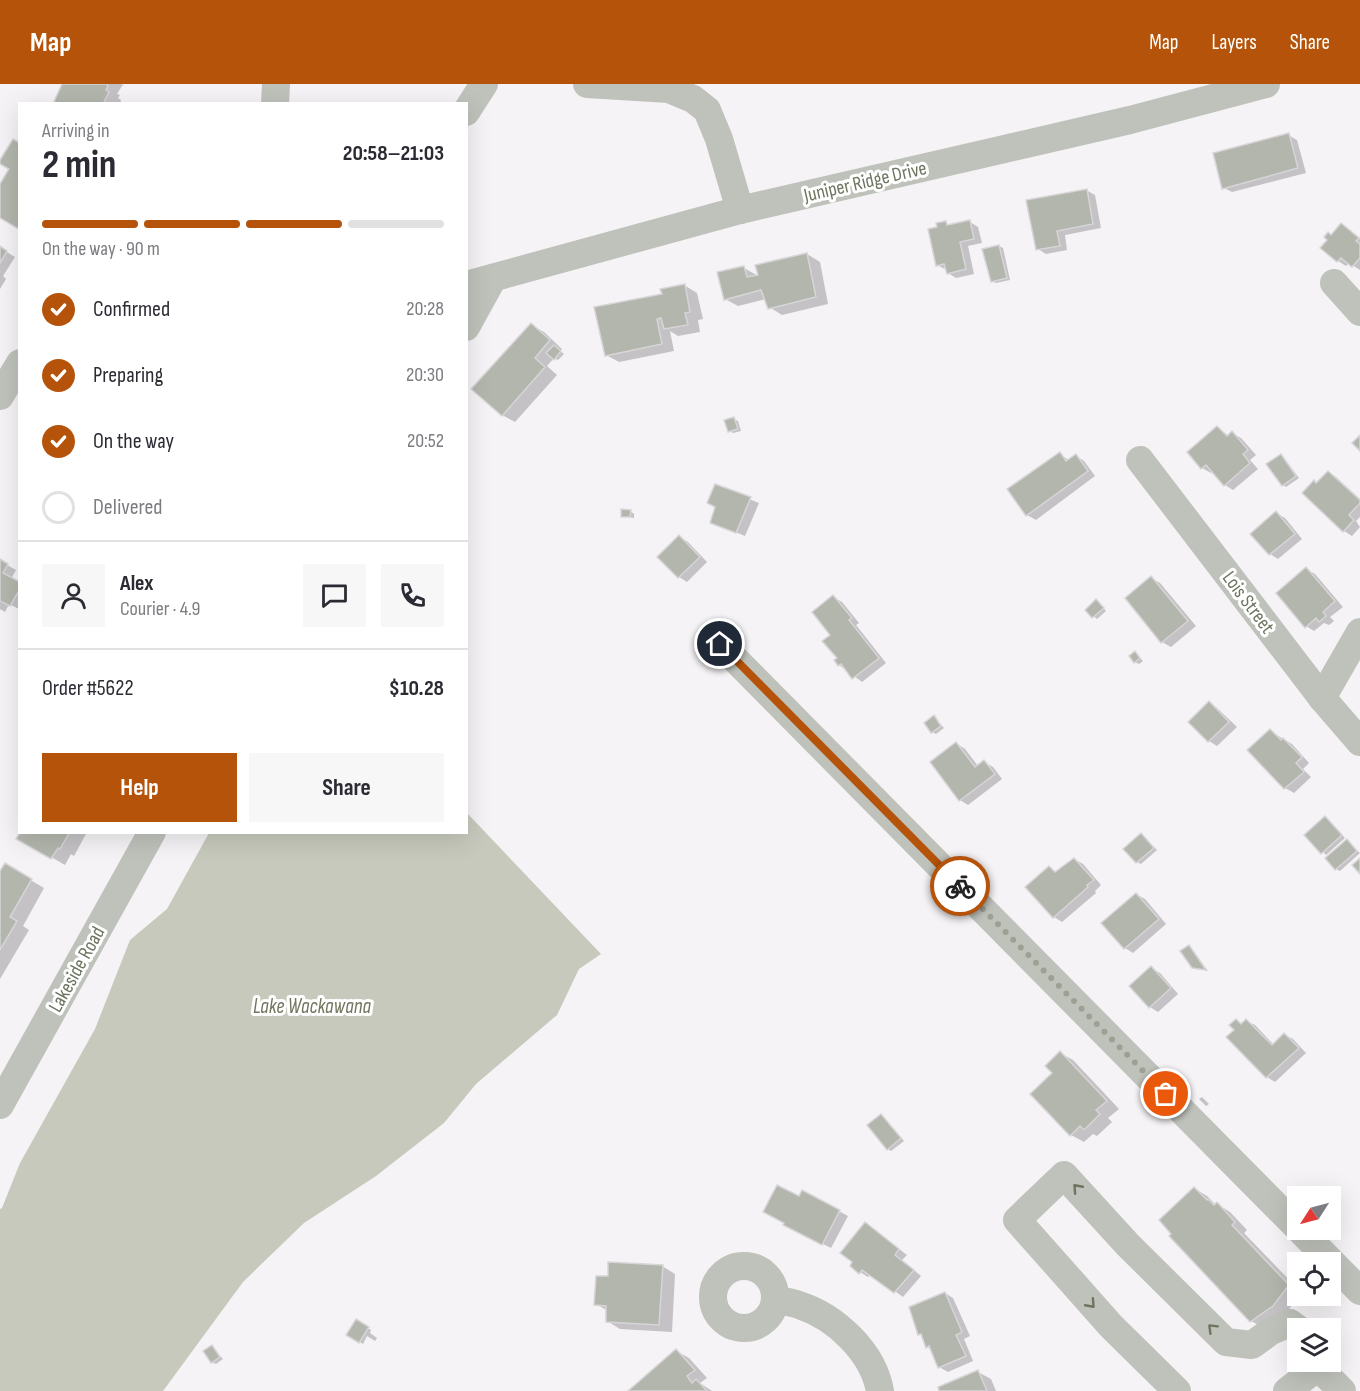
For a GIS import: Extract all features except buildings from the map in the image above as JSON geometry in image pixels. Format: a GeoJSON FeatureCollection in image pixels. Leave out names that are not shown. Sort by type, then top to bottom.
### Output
{"type":"FeatureCollection","features":[{"type":"Feature","properties":{"kind":"street"},"geometry":{"type":"LineString","coordinates":[[275,102],[276,84]]}},
{"type":"Feature","properties":{"kind":"street"},"geometry":{"type":"LineString","coordinates":[[468,109],[484,84]]}},
{"type":"Feature","properties":{"kind":"street"},"geometry":{"type":"LineString","coordinates":[[587,84],[669,89],[693,99],[707,110],[719,139],[740,210]]}},
{"type":"Feature","properties":{"kind":"street","name":"Juniper Ridge Drive"},"geometry":{"type":"LineString","coordinates":[[480,282],[740,210],[1130,120],[1266,84]]}},
{"type":"Feature","properties":{"kind":"street"},"geometry":{"type":"LineString","coordinates":[[468,321],[480,282]]}},
{"type":"Feature","properties":{"kind":"street"},"geometry":{"type":"LineString","coordinates":[[1334,283],[1360,312]]}},
{"type":"Feature","properties":{"kind":"street"},"geometry":{"type":"LineString","coordinates":[[0,396],[18,366]]}},
{"type":"Feature","properties":{"kind":"street","name":"Lois Street"},"geometry":{"type":"LineString","coordinates":[[1140,460],[1322,698],[1360,742]]}},
{"type":"Feature","properties":{"kind":"street"},"geometry":{"type":"LineString","coordinates":[[1322,698],[1360,632]]}},
{"type":"Feature","properties":{"kind":"street"},"geometry":{"type":"LineString","coordinates":[[720,644],[1287,1217]]}},
{"type":"Feature","properties":{"kind":"street","name":"Lakeside Road"},"geometry":{"type":"LineString","coordinates":[[0,1105],[151,834]]}},
{"type":"Feature","properties":{"kind":"street"},"geometry":{"type":"LineString","coordinates":[[1177,1391],[1111,1326],[1017,1220],[1064,1175],[1128,1245],[1226,1342],[1252,1345],[1271,1331],[1287,1324]]}},
{"type":"Feature","properties":{"kind":"street"},"geometry":{"type":"LineString","coordinates":[[1310,1240],[1360,1291]]}},
{"type":"Feature","properties":{"kind":"street"},"geometry":{"type":"LineString","coordinates":[[776,1299],[800,1305],[832,1322],[858,1347],[878,1378],[880,1391]]}},
{"type":"Feature","properties":{"kind":"street"},"geometry":{"type":"LineString","coordinates":[[1287,1391],[1309,1372]]}},
{"type":"Feature","properties":{"kind":"street"},"geometry":{"type":"LineString","coordinates":[[1324,1372],[1342,1391]]}},
{"type":"Feature","properties":{"kind":"water","name":"Lake Wackawana"},"geometry":{"type":"Polygon","coordinates":[[[468,814],[601,954],[579,969],[557,1015],[476,1084],[444,1123],[376,1176],[304,1223],[243,1282],[163,1391],[0,1391],[0,1209],[20,1163],[95,1029],[130,940],[167,909],[208,834],[468,834],[468,814]]]}},
{"type":"Feature","properties":{"kind":"way so far"},"geometry":{"type":"LineString","coordinates":[[960,886],[1166,1094]]}},
{"type":"Feature","properties":{"kind":"route"},"geometry":{"type":"LineString","coordinates":[[720,644],[960,886]]}}]}
